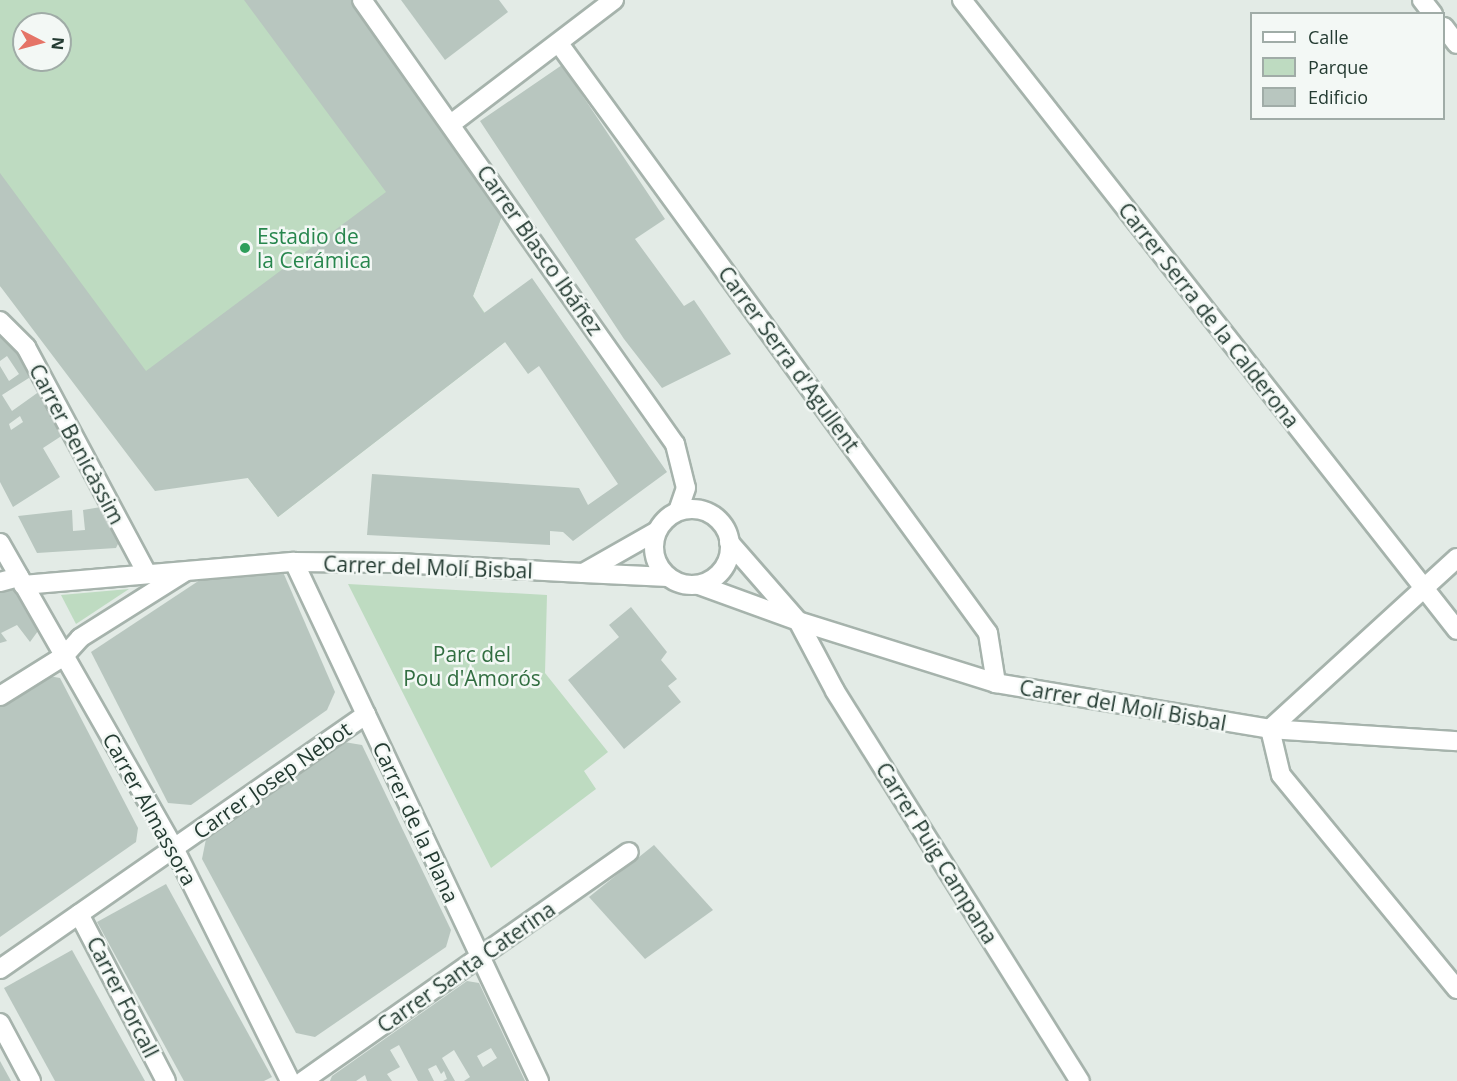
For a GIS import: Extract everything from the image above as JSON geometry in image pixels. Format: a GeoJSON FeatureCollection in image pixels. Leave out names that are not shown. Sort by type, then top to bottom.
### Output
{"type":"FeatureCollection","features":[{"type":"Feature","properties":{"kind":"street","name":"Carrer Blasco Ibáñez"},"geometry":{"type":"LineString","coordinates":[[362,0],[675,444],[686,488],[678,511]]}},
{"type":"Feature","properties":{"kind":"street"},"geometry":{"type":"LineString","coordinates":[[451,124],[560,45],[614,0]]}},
{"type":"Feature","properties":{"kind":"street","name":"Carrer Serra de la Calderona"},"geometry":{"type":"LineString","coordinates":[[962,0],[1457,630]]}},
{"type":"Feature","properties":{"kind":"street"},"geometry":{"type":"LineString","coordinates":[[1422,0],[1431,12]]}},
{"type":"Feature","properties":{"kind":"street"},"geometry":{"type":"LineString","coordinates":[[1445,29],[1457,44]]}},
{"type":"Feature","properties":{"kind":"street","name":"Carrer Serra d'Agullent"},"geometry":{"type":"LineString","coordinates":[[560,45],[988,633],[996,683]]}},
{"type":"Feature","properties":{"kind":"street","name":"Carrer Benicàssim"},"geometry":{"type":"LineString","coordinates":[[0,321],[26,347],[147,574]]}},
{"type":"Feature","properties":{"kind":"street"},"geometry":{"type":"LineString","coordinates":[[583,573],[657,531],[678,511],[690,509],[711,514],[720,521],[729,542],[798,621]]}},
{"type":"Feature","properties":{"kind":"street"},"geometry":{"type":"LineString","coordinates":[[657,531],[655,556],[668,577],[688,585],[699,585],[710,581],[726,564],[729,542]]}},
{"type":"Feature","properties":{"kind":"street","name":"Carrer Almassora"},"geometry":{"type":"LineString","coordinates":[[0,543],[174,848],[290,1081]]}},
{"type":"Feature","properties":{"kind":"street"},"geometry":{"type":"LineString","coordinates":[[1457,558],[1270,729],[1281,775],[1457,989]]}},
{"type":"Feature","properties":{"kind":"street","name":"Carrer del Molí Bisbal"},"geometry":{"type":"LineString","coordinates":[[0,582],[147,574],[294,562],[397,563],[668,577]]}},
{"type":"Feature","properties":{"kind":"street","name":"Carrer de la Plana"},"geometry":{"type":"LineString","coordinates":[[294,562],[539,1081]]}},
{"type":"Feature","properties":{"kind":"street"},"geometry":{"type":"LineString","coordinates":[[0,696],[64,656],[80,638],[188,570]]}},
{"type":"Feature","properties":{"kind":"street","name":"Carrer del Molí Bisbal"},"geometry":{"type":"LineString","coordinates":[[699,585],[798,621],[996,683],[1270,729],[1457,741]]}},
{"type":"Feature","properties":{"kind":"street","name":"Carrer Puig Campana"},"geometry":{"type":"LineString","coordinates":[[798,621],[835,691],[1080,1081]]}},
{"type":"Feature","properties":{"kind":"street","name":"Carrer Josep Nebot"},"geometry":{"type":"LineString","coordinates":[[0,969],[366,715]]}},
{"type":"Feature","properties":{"kind":"street","name":"Carrer Santa Caterina"},"geometry":{"type":"LineString","coordinates":[[303,1081],[629,852]]}},
{"type":"Feature","properties":{"kind":"street","name":"Carrer Forcall"},"geometry":{"type":"LineString","coordinates":[[79,914],[166,1081]]}},
{"type":"Feature","properties":{"kind":"street"},"geometry":{"type":"LineString","coordinates":[[0,1023],[31,1081]]}},
{"type":"Feature","properties":{"kind":"green space","name":"Estadio de la Cerámica"},"geometry":{"type":"Polygon","coordinates":[[[0,0],[354,0],[504,210],[473,296],[505,342],[278,517],[248,478],[0,286],[0,0]]]}},
{"type":"Feature","properties":{"kind":"green space","name":"Parc del Pou d'Amorós"},"geometry":{"type":"Polygon","coordinates":[[[348,584],[547,595],[545,673],[608,752],[584,771],[596,789],[491,868],[348,584]]]}},
{"type":"Feature","properties":{"kind":"green space"},"geometry":{"type":"Polygon","coordinates":[[[129,589],[76,624],[61,595],[129,589]]]}},
{"type":"Feature","properties":{"kind":"building"},"geometry":{"type":"Polygon","coordinates":[[[244,0],[354,0],[504,210],[473,296],[484,313],[532,278],[667,472],[573,541],[563,532],[550,531],[550,545],[367,535],[372,474],[579,488],[588,505],[618,484],[539,366],[528,374],[505,342],[278,517],[248,478],[155,491],[0,286],[0,173],[146,371],[386,192],[244,0]]]}},
{"type":"Feature","properties":{"kind":"building"},"geometry":{"type":"Polygon","coordinates":[[[401,0],[499,0],[508,12],[445,60],[401,0]]]}},
{"type":"Feature","properties":{"kind":"building"},"geometry":{"type":"Polygon","coordinates":[[[562,65],[665,219],[635,239],[684,306],[694,300],[731,354],[662,388],[624,339],[480,121],[562,65]]]}},
{"type":"Feature","properties":{"kind":"building"},"geometry":{"type":"Polygon","coordinates":[[[0,328],[14,343],[32,376],[2,395],[12,411],[40,391],[63,435],[43,448],[60,477],[13,507],[0,482],[0,366],[9,381],[19,374],[7,356],[0,361],[0,328]],[[20,416],[9,424],[11,430],[23,422],[20,416]]]}},
{"type":"Feature","properties":{"kind":"building"},"geometry":{"type":"Polygon","coordinates":[[[101,507],[120,540],[116,548],[37,553],[18,516],[72,510],[73,531],[85,530],[83,510],[101,507]]]}},
{"type":"Feature","properties":{"kind":"building"},"geometry":{"type":"Polygon","coordinates":[[[283,572],[335,692],[327,710],[191,805],[168,803],[91,652],[209,574],[283,572]]]}},
{"type":"Feature","properties":{"kind":"building"},"geometry":{"type":"Polygon","coordinates":[[[0,586],[16,586],[38,631],[30,642],[17,625],[1,633],[7,641],[0,643],[0,586]]]}},
{"type":"Feature","properties":{"kind":"building"},"geometry":{"type":"Polygon","coordinates":[[[631,607],[667,652],[661,660],[677,679],[668,686],[681,702],[624,749],[568,680],[619,637],[609,625],[631,607]]]}},
{"type":"Feature","properties":{"kind":"building"},"geometry":{"type":"Polygon","coordinates":[[[49,676],[60,678],[138,828],[136,842],[0,937],[0,707],[49,676]]]}},
{"type":"Feature","properties":{"kind":"building"},"geometry":{"type":"Polygon","coordinates":[[[344,742],[362,745],[451,930],[446,947],[315,1037],[296,1033],[202,859],[206,839],[344,742]]]}},
{"type":"Feature","properties":{"kind":"building"},"geometry":{"type":"Polygon","coordinates":[[[654,845],[713,910],[645,959],[589,897],[654,845]]]}},
{"type":"Feature","properties":{"kind":"building"},"geometry":{"type":"Polygon","coordinates":[[[166,884],[272,1077],[264,1081],[184,1081],[97,922],[166,884]]]}},
{"type":"Feature","properties":{"kind":"building"},"geometry":{"type":"Polygon","coordinates":[[[72,950],[145,1081],[55,1081],[4,988],[72,950]]]}},
{"type":"Feature","properties":{"kind":"building"},"geometry":{"type":"Polygon","coordinates":[[[467,981],[479,983],[525,1081],[464,1081],[470,1077],[454,1050],[442,1058],[455,1081],[443,1081],[447,1079],[444,1071],[441,1074],[436,1065],[428,1069],[434,1081],[418,1081],[399,1045],[390,1050],[400,1067],[387,1074],[392,1081],[367,1081],[365,1075],[356,1081],[330,1081],[332,1076],[467,981]],[[491,1048],[477,1056],[483,1067],[497,1058],[491,1048]]]}},
{"type":"Feature","properties":{"kind":"building"},"geometry":{"type":"Polygon","coordinates":[[[0,1061],[11,1081],[0,1081],[0,1061]]]}},
{"type":"Feature","properties":{"kind":"place","name":"Estadio de la Cerámica"},"geometry":{"type":"Point","coordinates":[245,248]}}]}
